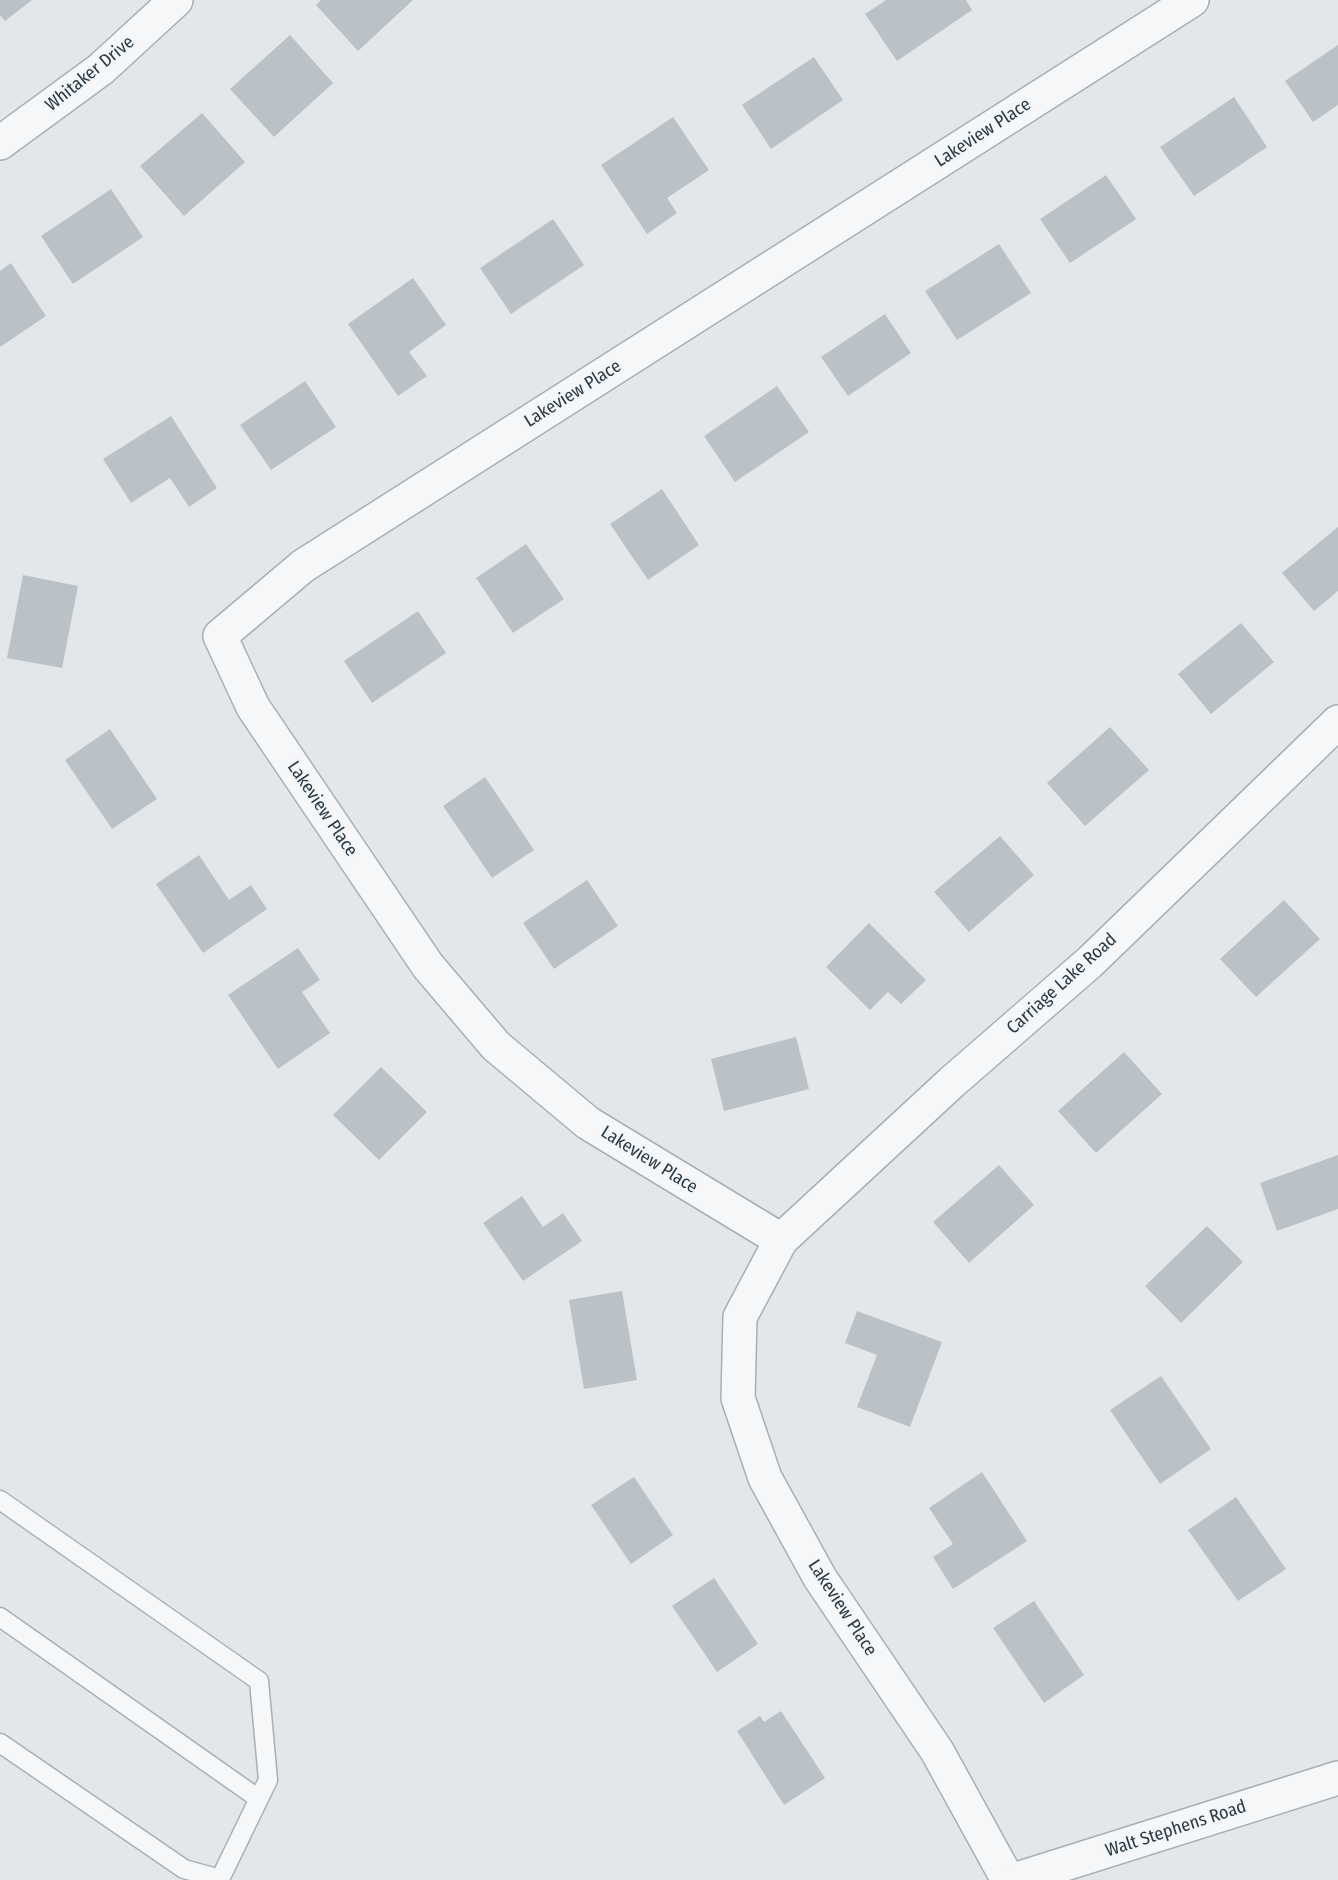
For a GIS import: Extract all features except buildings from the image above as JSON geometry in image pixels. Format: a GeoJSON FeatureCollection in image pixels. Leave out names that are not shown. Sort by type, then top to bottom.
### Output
{"type":"FeatureCollection","features":[{"type":"Feature","properties":{"kind":"street","name":"Whitaker Drive"},"geometry":{"type":"LineString","coordinates":[[0,143],[101,69],[176,0]]}},
{"type":"Feature","properties":{"kind":"street","name":"Lakeview Place"},"geometry":{"type":"LineString","coordinates":[[1008,1880],[937,1751],[820,1578],[765,1478],[738,1398],[740,1317],[781,1240],[588,1123],[496,1046],[428,966],[253,706],[220,636],[303,566],[1192,0]]}},
{"type":"Feature","properties":{"kind":"street","name":"Carriage Lake Road"},"geometry":{"type":"LineString","coordinates":[[781,1240],[952,1082],[1090,962],[1338,722]]}},
{"type":"Feature","properties":{"kind":"street","name":"Walt Stephens Road"},"geometry":{"type":"LineString","coordinates":[[1014,1880],[1338,1778]]}},
{"type":"Feature","properties":{"kind":"lane"},"geometry":{"type":"LineString","coordinates":[[0,1500],[259,1681],[268,1780],[220,1879],[186,1875],[0,1743]]}},
{"type":"Feature","properties":{"kind":"lane"},"geometry":{"type":"LineString","coordinates":[[0,1617],[259,1799]]}}]}
